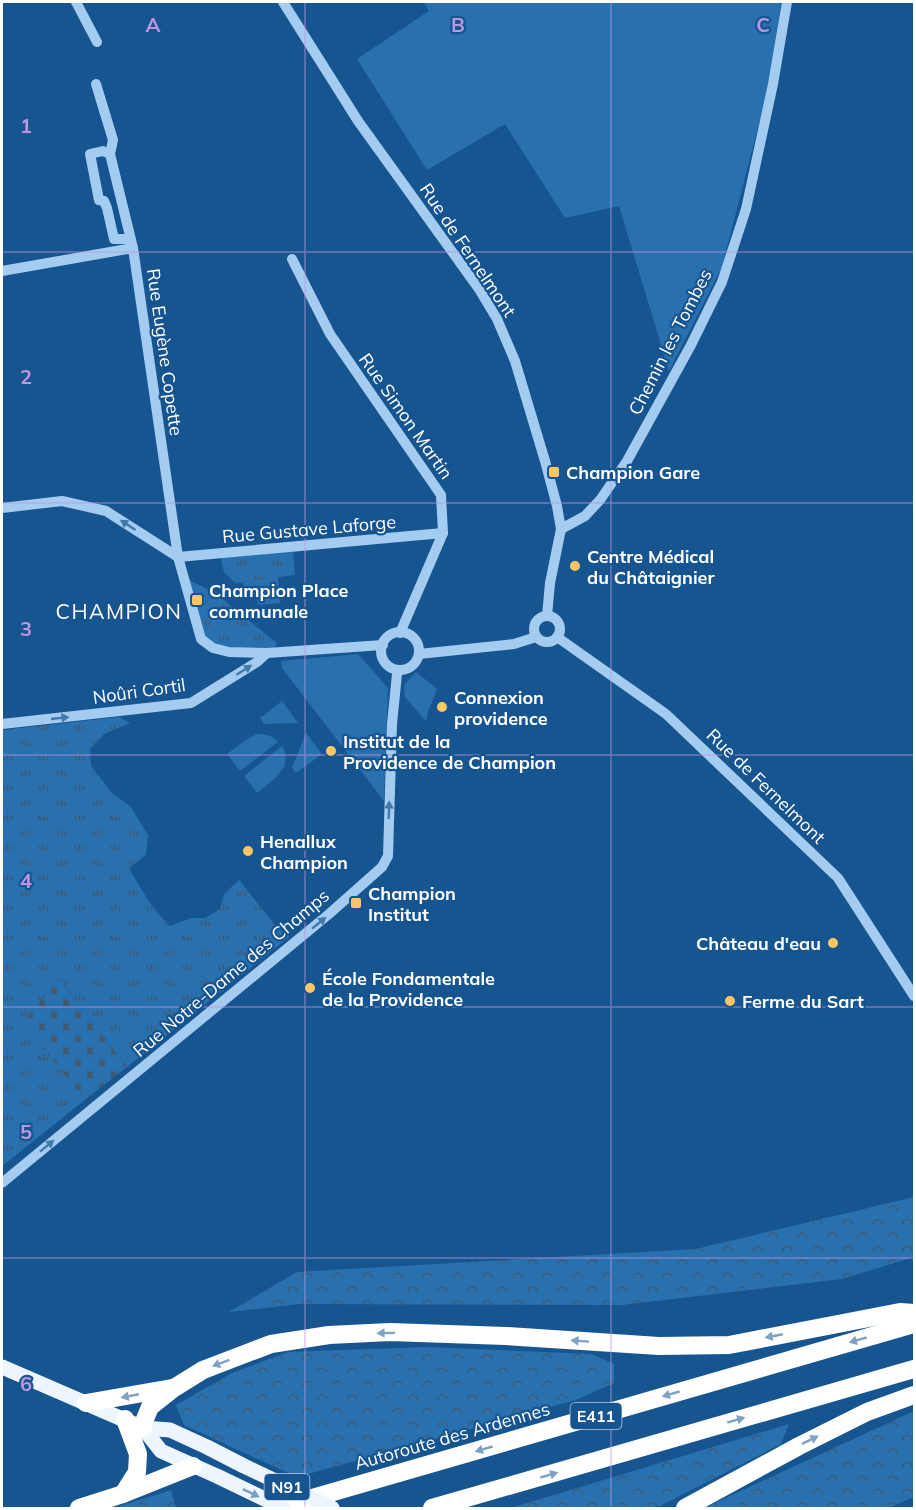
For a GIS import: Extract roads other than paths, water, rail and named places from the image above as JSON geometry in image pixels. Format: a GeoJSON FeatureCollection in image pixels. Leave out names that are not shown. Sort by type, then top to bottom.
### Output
{"type":"FeatureCollection","features":[{"type":"Feature","properties":{"kind":"highway"},"geometry":{"type":"LineString","coordinates":[[143,1428],[150,1407],[174,1388],[203,1370],[271,1344],[329,1335],[390,1332],[506,1336],[659,1346],[729,1345],[900,1312],[915,1313]]}},
{"type":"Feature","properties":{"kind":"highway","name":"Autoroute des Ardennes"},"geometry":{"type":"LineString","coordinates":[[281,1509],[915,1324]]}},
{"type":"Feature","properties":{"kind":"highway","name":"E411"},"geometry":{"type":"LineString","coordinates":[[432,1509],[915,1369]]}},
{"type":"Feature","properties":{"kind":"highway"},"geometry":{"type":"LineString","coordinates":[[86,1403],[174,1388]]}},
{"type":"Feature","properties":{"kind":"highway"},"geometry":{"type":"LineString","coordinates":[[685,1509],[799,1446],[867,1412],[915,1395]]}},
{"type":"Feature","properties":{"kind":"highway"},"geometry":{"type":"LineString","coordinates":[[123,1494],[137,1472],[138,1454],[124,1419]]}},
{"type":"Feature","properties":{"kind":"highway"},"geometry":{"type":"LineString","coordinates":[[80,1509],[193,1466]]}},
{"type":"Feature","properties":{"kind":"main road","name":"N91"},"geometry":{"type":"LineString","coordinates":[[2,1367],[143,1428],[170,1430],[207,1446],[332,1509]]}},
{"type":"Feature","properties":{"kind":"main road","name":"N91"},"geometry":{"type":"LineString","coordinates":[[143,1428],[161,1451],[281,1509]]}},
{"type":"Feature","properties":{"kind":"main road"},"geometry":{"type":"LineString","coordinates":[[193,1466],[209,1461],[242,1465]]}},
{"type":"Feature","properties":{"kind":"street"},"geometry":{"type":"LineString","coordinates":[[76,2],[97,42]]}},
{"type":"Feature","properties":{"kind":"street","name":"Rue de Fernelmont"},"geometry":{"type":"LineString","coordinates":[[283,2],[358,121],[472,280],[497,319],[515,361],[545,461],[561,529],[550,582],[547,616]]}},
{"type":"Feature","properties":{"kind":"street","name":"Chemin les Tombes"},"geometry":{"type":"LineString","coordinates":[[561,529],[585,516],[600,500],[627,461],[691,345],[722,282],[746,209],[773,84],[787,2]]}},
{"type":"Feature","properties":{"kind":"street"},"geometry":{"type":"LineString","coordinates":[[96,84],[113,140],[110,154],[132,243],[114,239],[107,208],[104,201],[99,200],[90,154],[103,151],[110,154]]}},
{"type":"Feature","properties":{"kind":"street","name":"Rue Eugène Copette"},"geometry":{"type":"LineString","coordinates":[[2,271],[132,243],[177,557],[201,639],[213,648],[229,652],[267,653],[383,645]]}},
{"type":"Feature","properties":{"kind":"street","name":"Rue Simon Martin"},"geometry":{"type":"LineString","coordinates":[[292,259],[330,334],[441,495],[443,533],[400,633]]}},
{"type":"Feature","properties":{"kind":"street"},"geometry":{"type":"LineString","coordinates":[[2,508],[62,501],[106,511],[177,557]]}},
{"type":"Feature","properties":{"kind":"street","name":"Rue Gustave Laforge"},"geometry":{"type":"LineString","coordinates":[[177,557],[443,533]]}},
{"type":"Feature","properties":{"kind":"street","name":"Rue de Fernelmont"},"geometry":{"type":"LineString","coordinates":[[536,637],[534,625],[539,618],[547,616],[555,619],[560,630],[557,637],[666,714],[838,878],[915,996]]}},
{"type":"Feature","properties":{"kind":"street"},"geometry":{"type":"LineString","coordinates":[[400,633],[412,637],[419,654],[417,661],[405,670],[394,669],[386,664],[382,655],[385,641],[391,635],[400,633]]}},
{"type":"Feature","properties":{"kind":"street"},"geometry":{"type":"LineString","coordinates":[[419,654],[514,644],[536,637],[543,642],[551,642],[557,637]]}},
{"type":"Feature","properties":{"kind":"street","name":"Noûri Cortil"},"geometry":{"type":"LineString","coordinates":[[2,724],[191,703],[257,662],[267,653]]}},
{"type":"Feature","properties":{"kind":"street","name":"Rue Notre-Dame des Champs"},"geometry":{"type":"LineString","coordinates":[[2,1183],[329,915],[382,867],[388,856],[392,724],[399,670]]}},
{"type":"Feature","properties":{"kind":"place","name":"Champion Gare"},"geometry":{"type":"Point","coordinates":[554,472]}},
{"type":"Feature","properties":{"kind":"place","name":"Centre Médical du Châtaignier"},"geometry":{"type":"Point","coordinates":[575,566]}},
{"type":"Feature","properties":{"kind":"place","name":"Champion Place communale"},"geometry":{"type":"Point","coordinates":[197,600]}},
{"type":"Feature","properties":{"kind":"place","name":"Connexion providence"},"geometry":{"type":"Point","coordinates":[442,707]}},
{"type":"Feature","properties":{"kind":"place","name":"Institut de la Providence de Champion"},"geometry":{"type":"Point","coordinates":[331,751]}},
{"type":"Feature","properties":{"kind":"place","name":"Henallux Champion"},"geometry":{"type":"Point","coordinates":[248,851]}},
{"type":"Feature","properties":{"kind":"place","name":"Champion Institut"},"geometry":{"type":"Point","coordinates":[356,903]}},
{"type":"Feature","properties":{"kind":"place","name":"Château d'eau"},"geometry":{"type":"Point","coordinates":[833,943]}},
{"type":"Feature","properties":{"kind":"place","name":"École Fondamentale de la Providence"},"geometry":{"type":"Point","coordinates":[310,988]}},
{"type":"Feature","properties":{"kind":"place","name":"Ferme du Sart"},"geometry":{"type":"Point","coordinates":[730,1001]}},
{"type":"Feature","properties":{"kind":"district","name":"CHAMPION"},"geometry":{"type":"Point","coordinates":[119,611]}}]}
